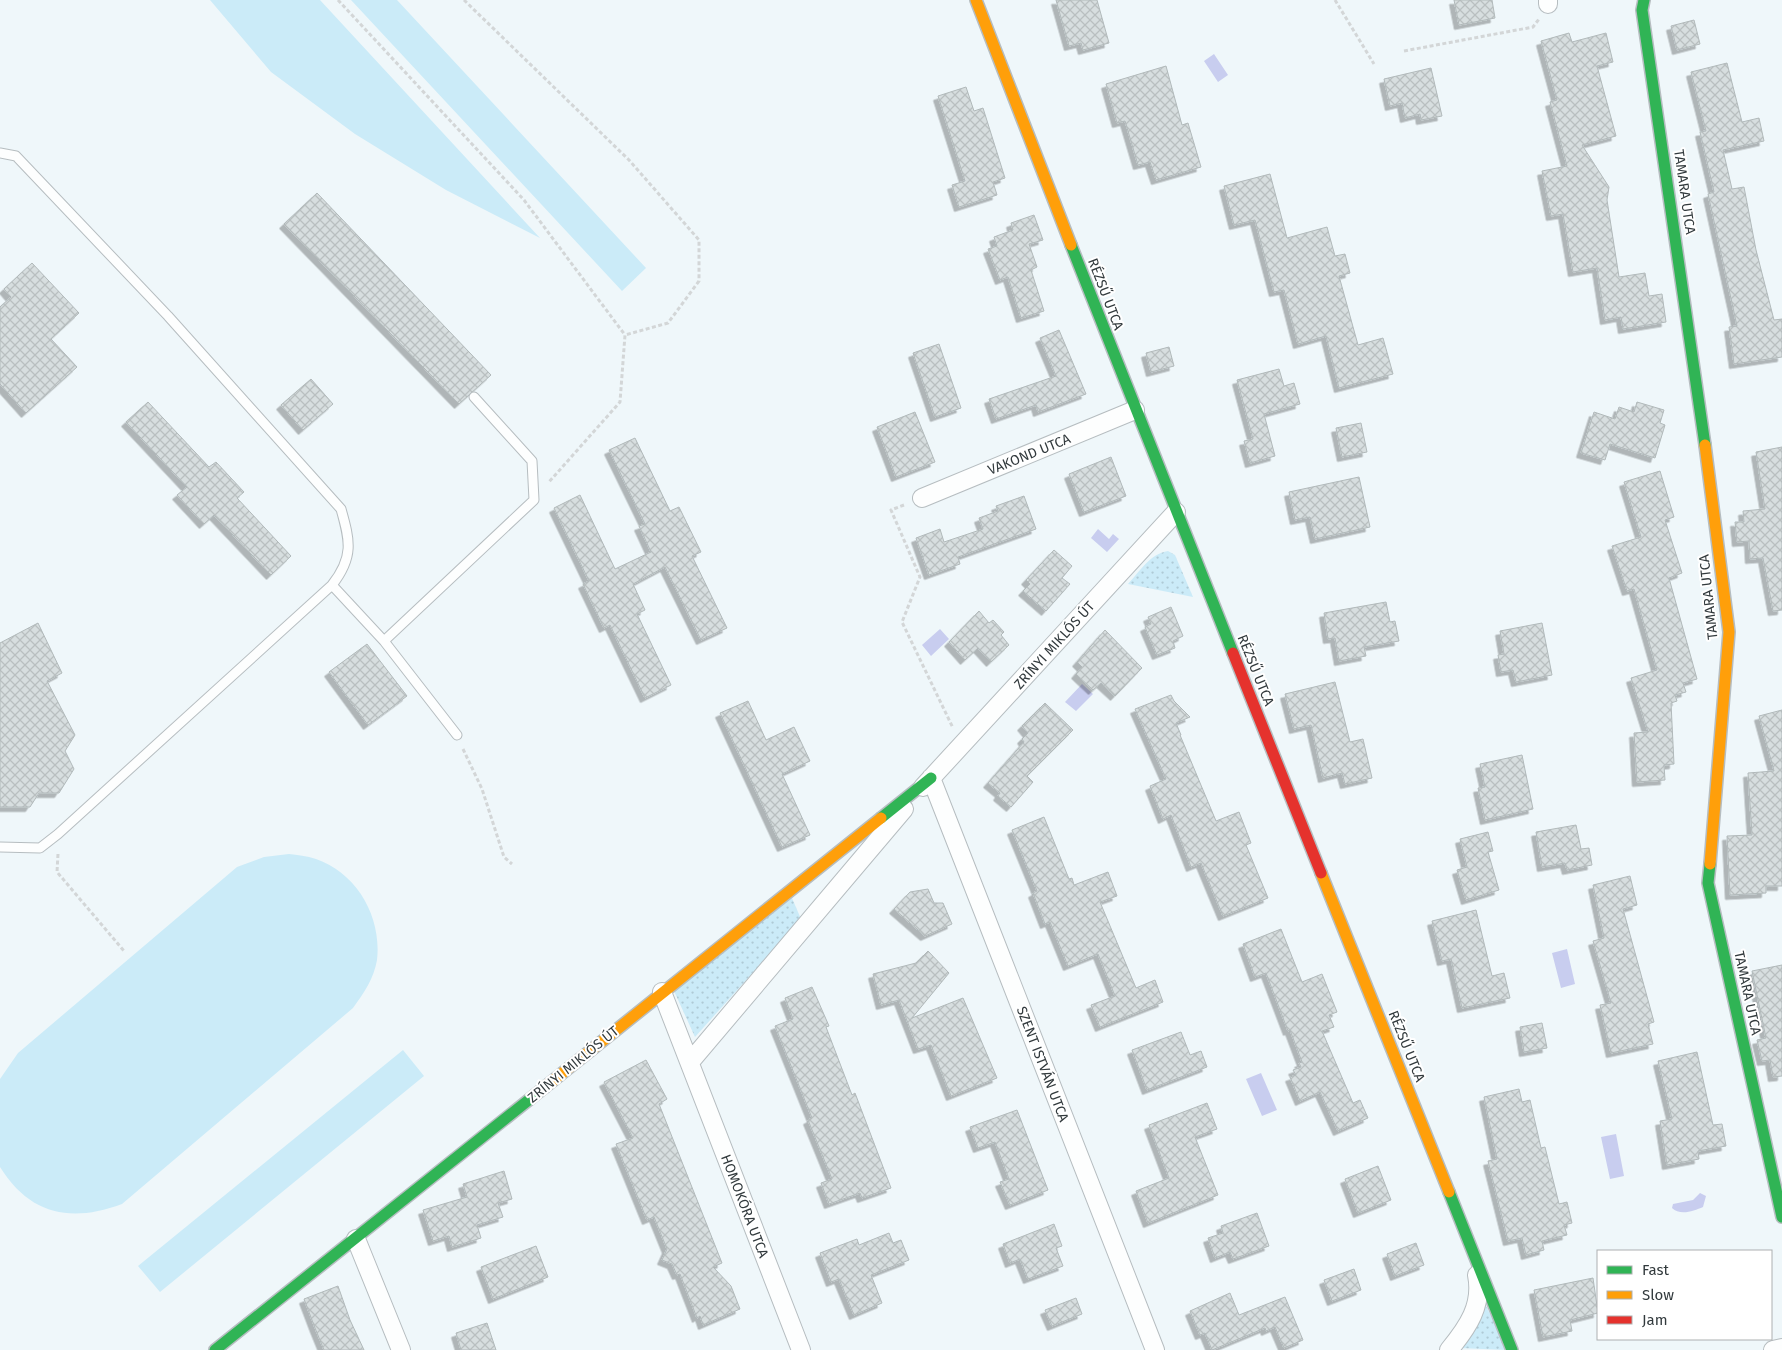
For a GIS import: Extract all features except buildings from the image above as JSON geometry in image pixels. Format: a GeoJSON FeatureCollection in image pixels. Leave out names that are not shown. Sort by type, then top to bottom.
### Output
{"type":"FeatureCollection","features":[{"type":"Feature","properties":{"kind":"street","name":"RÉZSŰ UTCA"},"geometry":{"type":"LineString","coordinates":[[976,0],[1135,410],[1512,1350]]}},
{"type":"Feature","properties":{"kind":"street","name":"TAMARA UTCA"},"geometry":{"type":"LineString","coordinates":[[1644,0],[1642,10],[1694,354],[1729,632],[1708,884],[1782,1217]]}},
{"type":"Feature","properties":{"kind":"street","name":"VAKOND UTCA"},"geometry":{"type":"LineString","coordinates":[[922,498],[1135,410]]}},
{"type":"Feature","properties":{"kind":"street","name":"ZRÍNYI MIKLÓS ÚT"},"geometry":{"type":"LineString","coordinates":[[690,1062],[931,778],[1176,512]]}},
{"type":"Feature","properties":{"kind":"street","name":"ZRÍNYI MIKLÓS ÚT"},"geometry":{"type":"LineString","coordinates":[[215,1350],[931,778]]}},
{"type":"Feature","properties":{"kind":"street","name":"SZENT ISTVÁN UTCA"},"geometry":{"type":"LineString","coordinates":[[931,778],[1155,1350]]}},
{"type":"Feature","properties":{"kind":"street","name":"HOMOKÓRA UTCA"},"geometry":{"type":"LineString","coordinates":[[662,992],[801,1350]]}},
{"type":"Feature","properties":{"kind":"street"},"geometry":{"type":"LineString","coordinates":[[356,1239],[401,1350]]}},
{"type":"Feature","properties":{"kind":"street"},"geometry":{"type":"LineString","coordinates":[[1449,1350],[1476,1310],[1480,1289],[1473,1250]]}},
{"type":"Feature","properties":{"kind":"street"},"geometry":{"type":"LineString","coordinates":[[1773,1350],[1782,1348]]}},
{"type":"Feature","properties":{"kind":"lane"},"geometry":{"type":"LineString","coordinates":[[0,153],[16,156],[168,316],[341,508],[350,539],[344,569],[332,585],[58,834],[40,848],[0,847]]}},
{"type":"Feature","properties":{"kind":"lane"},"geometry":{"type":"LineString","coordinates":[[384,641],[534,500],[532,461],[474,397]]}},
{"type":"Feature","properties":{"kind":"lane"},"geometry":{"type":"LineString","coordinates":[[332,585],[384,641],[457,735]]}},
{"type":"Feature","properties":{"kind":"path"},"geometry":{"type":"LineString","coordinates":[[338,0],[524,200],[624,335],[620,402],[534,500]]}},
{"type":"Feature","properties":{"kind":"path"},"geometry":{"type":"LineString","coordinates":[[464,0],[629,160],[699,240],[699,281],[668,323],[624,335]]}},
{"type":"Feature","properties":{"kind":"path"},"geometry":{"type":"LineString","coordinates":[[1335,0],[1374,64]]}},
{"type":"Feature","properties":{"kind":"path"},"geometry":{"type":"LineString","coordinates":[[1404,52],[1533,27],[1548,2]]}},
{"type":"Feature","properties":{"kind":"path"},"geometry":{"type":"LineString","coordinates":[[922,498],[892,510],[920,577],[902,622],[962,746]]}},
{"type":"Feature","properties":{"kind":"path"},"geometry":{"type":"LineString","coordinates":[[457,735],[482,789],[504,857],[512,864]]}},
{"type":"Feature","properties":{"kind":"path"},"geometry":{"type":"LineString","coordinates":[[58,834],[58,872],[124,951]]}},
{"type":"Feature","properties":{"kind":"shaded area"},"geometry":{"type":"Polygon","coordinates":[[[210,0],[320,0],[540,238],[446,190],[355,134],[271,72],[210,0]]]}},
{"type":"Feature","properties":{"kind":"shaded area"},"geometry":{"type":"Polygon","coordinates":[[[351,0],[397,0],[646,268],[622,291],[351,0]]]}},
{"type":"Feature","properties":{"kind":"shaded area"},"geometry":{"type":"Polygon","coordinates":[[[1214,54],[1228,75],[1218,82],[1204,61],[1214,54]]]}},
{"type":"Feature","properties":{"kind":"shaded area"},"geometry":{"type":"Polygon","coordinates":[[[1098,529],[1109,539],[1113,534],[1119,539],[1107,552],[1091,538],[1098,529]]]}},
{"type":"Feature","properties":{"kind":"shaded area"},"geometry":{"type":"Polygon","coordinates":[[[1168,551],[1175,555],[1193,597],[1128,584],[1151,559],[1168,551]]]}},
{"type":"Feature","properties":{"kind":"shaded area"},"geometry":{"type":"Polygon","coordinates":[[[940,629],[949,639],[931,656],[922,645],[940,629]]]}},
{"type":"Feature","properties":{"kind":"shaded area"},"geometry":{"type":"Polygon","coordinates":[[[1082,684],[1093,694],[1076,711],[1065,702],[1082,684]]]}},
{"type":"Feature","properties":{"kind":"shaded area"},"geometry":{"type":"Polygon","coordinates":[[[289,854],[316,859],[344,875],[355,886],[371,913],[375,928],[377,960],[374,973],[368,985],[353,1008],[122,1204],[86,1213],[69,1213],[53,1211],[38,1205],[25,1196],[0,1167],[0,1079],[18,1053],[237,867],[264,857],[289,854]]]}},
{"type":"Feature","properties":{"kind":"shaded area"},"geometry":{"type":"Polygon","coordinates":[[[792,898],[801,919],[695,1037],[674,991],[792,898]]]}},
{"type":"Feature","properties":{"kind":"shaded area"},"geometry":{"type":"Polygon","coordinates":[[[1567,949],[1575,984],[1561,988],[1552,953],[1567,949]]]}},
{"type":"Feature","properties":{"kind":"shaded area"},"geometry":{"type":"Polygon","coordinates":[[[403,1050],[424,1076],[160,1292],[138,1266],[403,1050]]]}},
{"type":"Feature","properties":{"kind":"shaded area"},"geometry":{"type":"Polygon","coordinates":[[[1261,1073],[1277,1110],[1262,1116],[1246,1079],[1261,1073]]]}},
{"type":"Feature","properties":{"kind":"shaded area"},"geometry":{"type":"Polygon","coordinates":[[[1616,1134],[1624,1176],[1610,1179],[1601,1137],[1616,1134]]]}},
{"type":"Feature","properties":{"kind":"shaded area"},"geometry":{"type":"Polygon","coordinates":[[[1700,1193],[1706,1196],[1703,1207],[1683,1212],[1672,1208],[1673,1204],[1693,1200],[1700,1193]]]}},
{"type":"Feature","properties":{"kind":"shaded area"},"geometry":{"type":"Polygon","coordinates":[[[1483,1299],[1507,1350],[1459,1348],[1483,1299]]]}},
{"type":"Feature","properties":{"kind":"traffic: fast"},"geometry":{"type":"LineString","coordinates":[[1644,0],[1642,10],[1705,445]]}},
{"type":"Feature","properties":{"kind":"traffic: fast"},"geometry":{"type":"LineString","coordinates":[[1071,245],[1233,653]]}},
{"type":"Feature","properties":{"kind":"traffic: fast"},"geometry":{"type":"LineString","coordinates":[[881,818],[931,778]]}},
{"type":"Feature","properties":{"kind":"traffic: fast"},"geometry":{"type":"LineString","coordinates":[[1710,864],[1708,883],[1782,1217]]}},
{"type":"Feature","properties":{"kind":"traffic: fast"},"geometry":{"type":"LineString","coordinates":[[215,1350],[545,1087]]}},
{"type":"Feature","properties":{"kind":"traffic: fast"},"geometry":{"type":"LineString","coordinates":[[1449,1192],[1512,1350]]}},
{"type":"Feature","properties":{"kind":"traffic: slow"},"geometry":{"type":"LineString","coordinates":[[976,0],[1071,245]]}},
{"type":"Feature","properties":{"kind":"traffic: slow"},"geometry":{"type":"LineString","coordinates":[[1705,445],[1729,632],[1710,864]]}},
{"type":"Feature","properties":{"kind":"traffic: slow"},"geometry":{"type":"LineString","coordinates":[[545,1087],[881,818]]}},
{"type":"Feature","properties":{"kind":"traffic: slow"},"geometry":{"type":"LineString","coordinates":[[1321,873],[1449,1192]]}},
{"type":"Feature","properties":{"kind":"traffic: jam"},"geometry":{"type":"LineString","coordinates":[[1233,653],[1321,873]]}}]}
